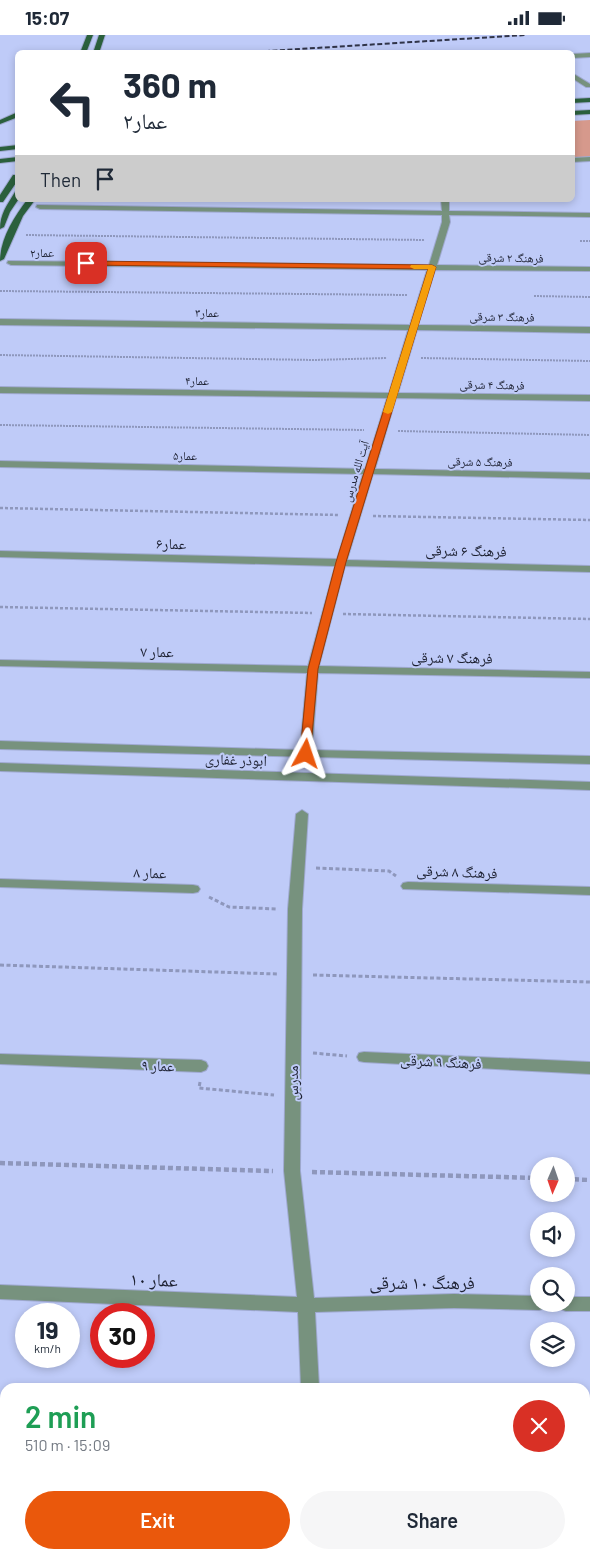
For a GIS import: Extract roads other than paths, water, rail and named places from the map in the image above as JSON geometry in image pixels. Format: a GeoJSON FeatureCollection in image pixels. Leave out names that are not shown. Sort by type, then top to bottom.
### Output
{"type":"FeatureCollection","features":[{"type":"Feature","properties":{"kind":"main road"},"geometry":{"type":"LineString","coordinates":[[83,50],[90,35]]}},
{"type":"Feature","properties":{"kind":"main road"},"geometry":{"type":"LineString","coordinates":[[97,50],[102,35]]}},
{"type":"Feature","properties":{"kind":"main road"},"geometry":{"type":"LineString","coordinates":[[575,101],[590,100]]}},
{"type":"Feature","properties":{"kind":"main road"},"geometry":{"type":"LineString","coordinates":[[575,113],[590,112]]}},
{"type":"Feature","properties":{"kind":"main road"},"geometry":{"type":"LineString","coordinates":[[0,122],[15,115]]}},
{"type":"Feature","properties":{"kind":"main road"},"geometry":{"type":"LineString","coordinates":[[0,149],[15,147]]}},
{"type":"Feature","properties":{"kind":"main road"},"geometry":{"type":"LineString","coordinates":[[0,161],[15,159]]}},
{"type":"Feature","properties":{"kind":"main road"},"geometry":{"type":"LineString","coordinates":[[0,200],[15,179]]}},
{"type":"Feature","properties":{"kind":"main road"},"geometry":{"type":"LineString","coordinates":[[0,227],[6,212],[15,198]]}},
{"type":"Feature","properties":{"kind":"main road"},"geometry":{"type":"LineString","coordinates":[[0,259],[19,216],[30,202]]}},
{"type":"Feature","properties":{"kind":"street"},"geometry":{"type":"LineString","coordinates":[[575,56],[590,55]]}},
{"type":"Feature","properties":{"kind":"street"},"geometry":{"type":"LineString","coordinates":[[575,77],[589,86]]}},
{"type":"Feature","properties":{"kind":"street"},"geometry":{"type":"LineString","coordinates":[[575,87],[589,86]]}},
{"type":"Feature","properties":{"kind":"street"},"geometry":{"type":"LineString","coordinates":[[575,160],[590,159]]}},
{"type":"Feature","properties":{"kind":"street","name":"آیت الله مدرس"},"geometry":{"type":"LineString","coordinates":[[306,754],[313,669],[341,562],[446,222],[445,202]]}},
{"type":"Feature","properties":{"kind":"street"},"geometry":{"type":"LineString","coordinates":[[40,207],[590,215]]}},
{"type":"Feature","properties":{"kind":"street","name":"عمار۲"},"geometry":{"type":"LineString","coordinates":[[11,263],[432,267]]}},
{"type":"Feature","properties":{"kind":"street","name":"فرهنگ ۲ شرقی"},"geometry":{"type":"LineString","coordinates":[[432,267],[590,269]]}},
{"type":"Feature","properties":{"kind":"street","name":"عمار۳"},"geometry":{"type":"LineString","coordinates":[[0,322],[414,328]]}},
{"type":"Feature","properties":{"kind":"street","name":"فرهنگ ۳ شرقی"},"geometry":{"type":"LineString","coordinates":[[414,328],[590,330]]}},
{"type":"Feature","properties":{"kind":"street","name":"عمار۴"},"geometry":{"type":"LineString","coordinates":[[0,390],[393,395]]}},
{"type":"Feature","properties":{"kind":"street","name":"فرهنگ ۴ شرقی"},"geometry":{"type":"LineString","coordinates":[[393,395],[590,397]]}},
{"type":"Feature","properties":{"kind":"street","name":"عمار۵"},"geometry":{"type":"LineString","coordinates":[[0,464],[369,471]]}},
{"type":"Feature","properties":{"kind":"street","name":"فرهنگ ۵ شرقی"},"geometry":{"type":"LineString","coordinates":[[369,471],[590,476]]}},
{"type":"Feature","properties":{"kind":"street","name":"عمار۶"},"geometry":{"type":"LineString","coordinates":[[0,554],[341,562]]}},
{"type":"Feature","properties":{"kind":"street","name":"فرهنگ ۶ شرقی"},"geometry":{"type":"LineString","coordinates":[[341,562],[590,569]]}},
{"type":"Feature","properties":{"kind":"street","name":"عمار ۷"},"geometry":{"type":"LineString","coordinates":[[0,663],[313,669]]}},
{"type":"Feature","properties":{"kind":"street","name":"فرهنگ ۷ شرقی"},"geometry":{"type":"LineString","coordinates":[[313,669],[590,675]]}},
{"type":"Feature","properties":{"kind":"street","name":"ابوذر غفاری"},"geometry":{"type":"LineString","coordinates":[[0,745],[590,760]]}},
{"type":"Feature","properties":{"kind":"street","name":"ابوذر غفاری"},"geometry":{"type":"LineString","coordinates":[[0,767],[590,786]]}},
{"type":"Feature","properties":{"kind":"street","name":"مدرس"},"geometry":{"type":"LineString","coordinates":[[302,814],[295,909],[292,1171],[306,1305],[310,1383]]}},
{"type":"Feature","properties":{"kind":"street","name":"عمار ۸"},"geometry":{"type":"LineString","coordinates":[[0,883],[193,889]]}},
{"type":"Feature","properties":{"kind":"street","name":"فرهنگ ۸ شرقی"},"geometry":{"type":"LineString","coordinates":[[408,886],[590,891]]}},
{"type":"Feature","properties":{"kind":"street","name":"فرهنگ ۹ شرقی"},"geometry":{"type":"LineString","coordinates":[[364,1057],[590,1068]]}},
{"type":"Feature","properties":{"kind":"street","name":"عمار ۹"},"geometry":{"type":"LineString","coordinates":[[0,1059],[201,1066]]}},
{"type":"Feature","properties":{"kind":"street","name":"عمار ۱۰"},"geometry":{"type":"LineString","coordinates":[[0,1292],[306,1305]]}},
{"type":"Feature","properties":{"kind":"street","name":"فرهنگ ۱۰ شرقی"},"geometry":{"type":"LineString","coordinates":[[306,1305],[454,1301],[530,1303]]}},
{"type":"Feature","properties":{"kind":"street"},"geometry":{"type":"LineString","coordinates":[[575,1304],[590,1304]]}},
{"type":"Feature","properties":{"kind":"railway"},"geometry":{"type":"LineString","coordinates":[[284,50],[526,35]]}}]}
